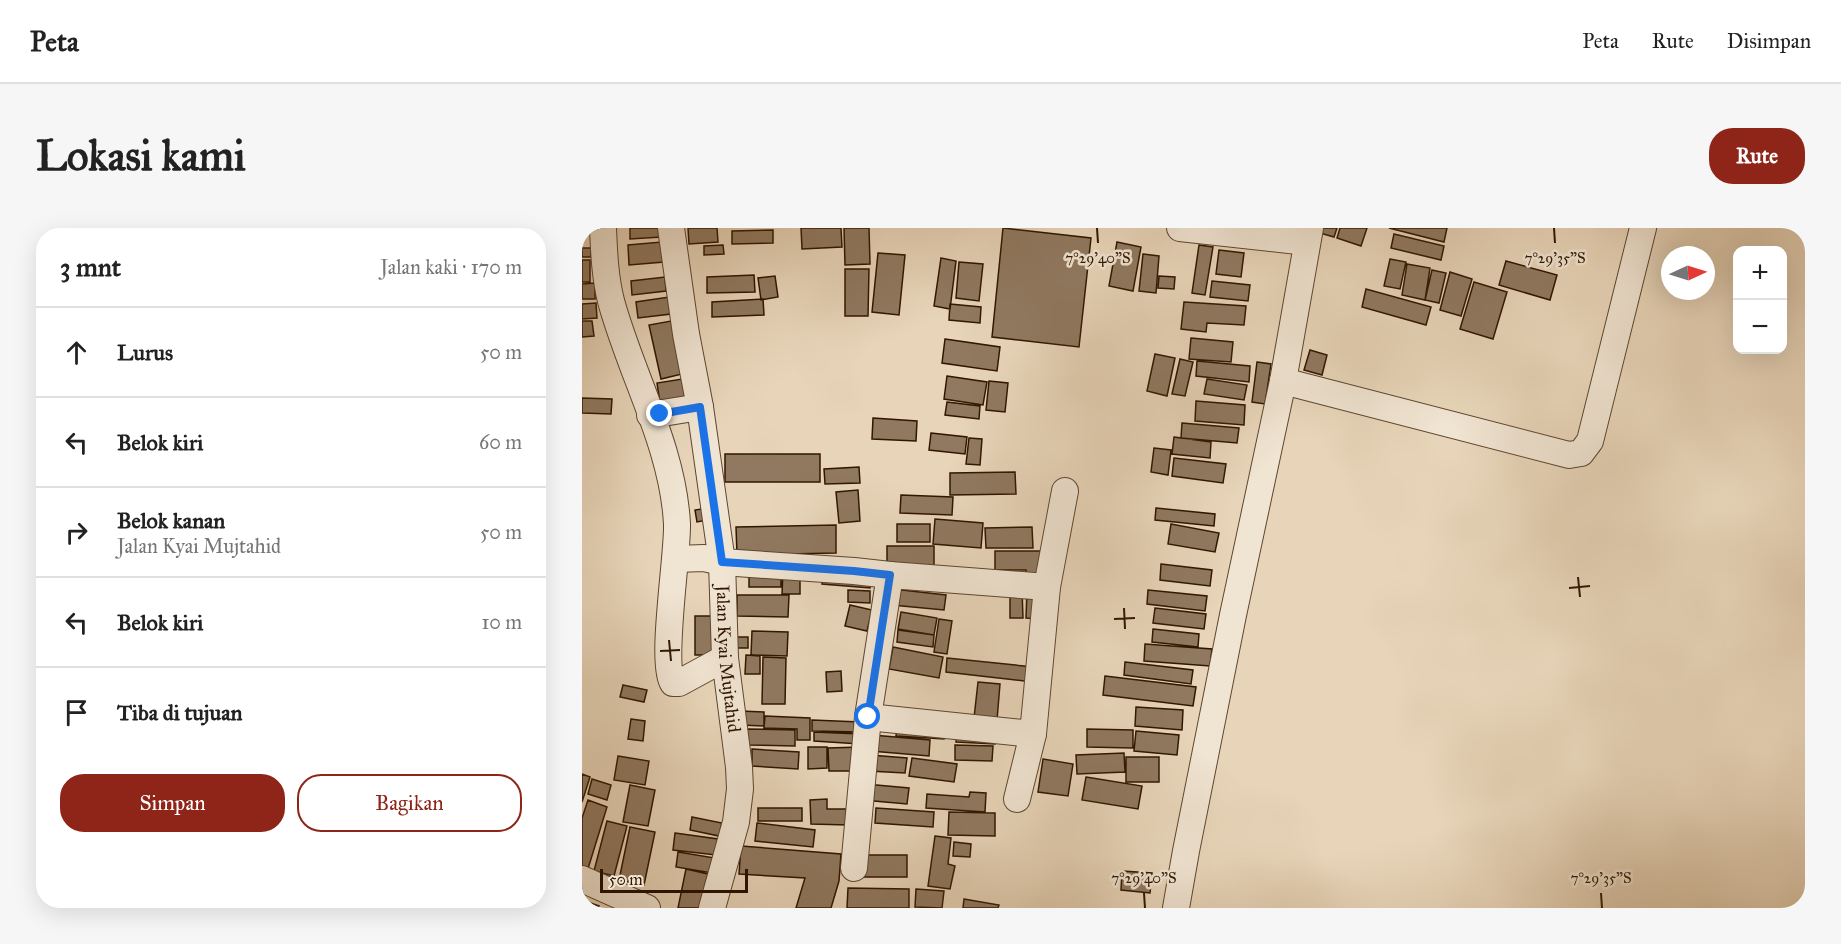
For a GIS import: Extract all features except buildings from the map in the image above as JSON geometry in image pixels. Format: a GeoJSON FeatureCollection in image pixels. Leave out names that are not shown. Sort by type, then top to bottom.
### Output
{"type":"FeatureCollection","features":[{"type":"Feature","properties":{"kind":"street"},"geometry":{"type":"LineString","coordinates":[[603,228],[604,255],[611,300],[655,414],[677,524],[695,559],[669,636],[670,677],[675,684],[719,661]]}},
{"type":"Feature","properties":{"kind":"street","name":"Jalan Kyai Mujtahid"},"geometry":{"type":"LineString","coordinates":[[671,228],[694,408],[695,559],[738,750],[740,789],[736,822],[712,908]]}},
{"type":"Feature","properties":{"kind":"street"},"geometry":{"type":"LineString","coordinates":[[1176,908],[1233,615],[1283,381],[1308,235],[1180,228]]}},
{"type":"Feature","properties":{"kind":"street"},"geometry":{"type":"LineString","coordinates":[[1283,381],[1569,455],[1581,453],[1590,441],[1637,229]]}},
{"type":"Feature","properties":{"kind":"street"},"geometry":{"type":"LineString","coordinates":[[655,414],[694,408]]}},
{"type":"Feature","properties":{"kind":"street"},"geometry":{"type":"LineString","coordinates":[[1017,799],[1033,734],[1047,587],[1065,491]]}},
{"type":"Feature","properties":{"kind":"street"},"geometry":{"type":"LineString","coordinates":[[695,559],[1047,587]]}},
{"type":"Feature","properties":{"kind":"street"},"geometry":{"type":"LineString","coordinates":[[854,868],[868,717],[890,575]]}},
{"type":"Feature","properties":{"kind":"street"},"geometry":{"type":"LineString","coordinates":[[868,717],[1033,734]]}},
{"type":"Feature","properties":{"kind":"street"},"geometry":{"type":"LineString","coordinates":[[582,879],[647,908]]}},
{"type":"Feature","properties":{"kind":"route"},"geometry":{"type":"LineString","coordinates":[[660,414],[700,407],[722,562],[890,575],[868,717]]}}]}
